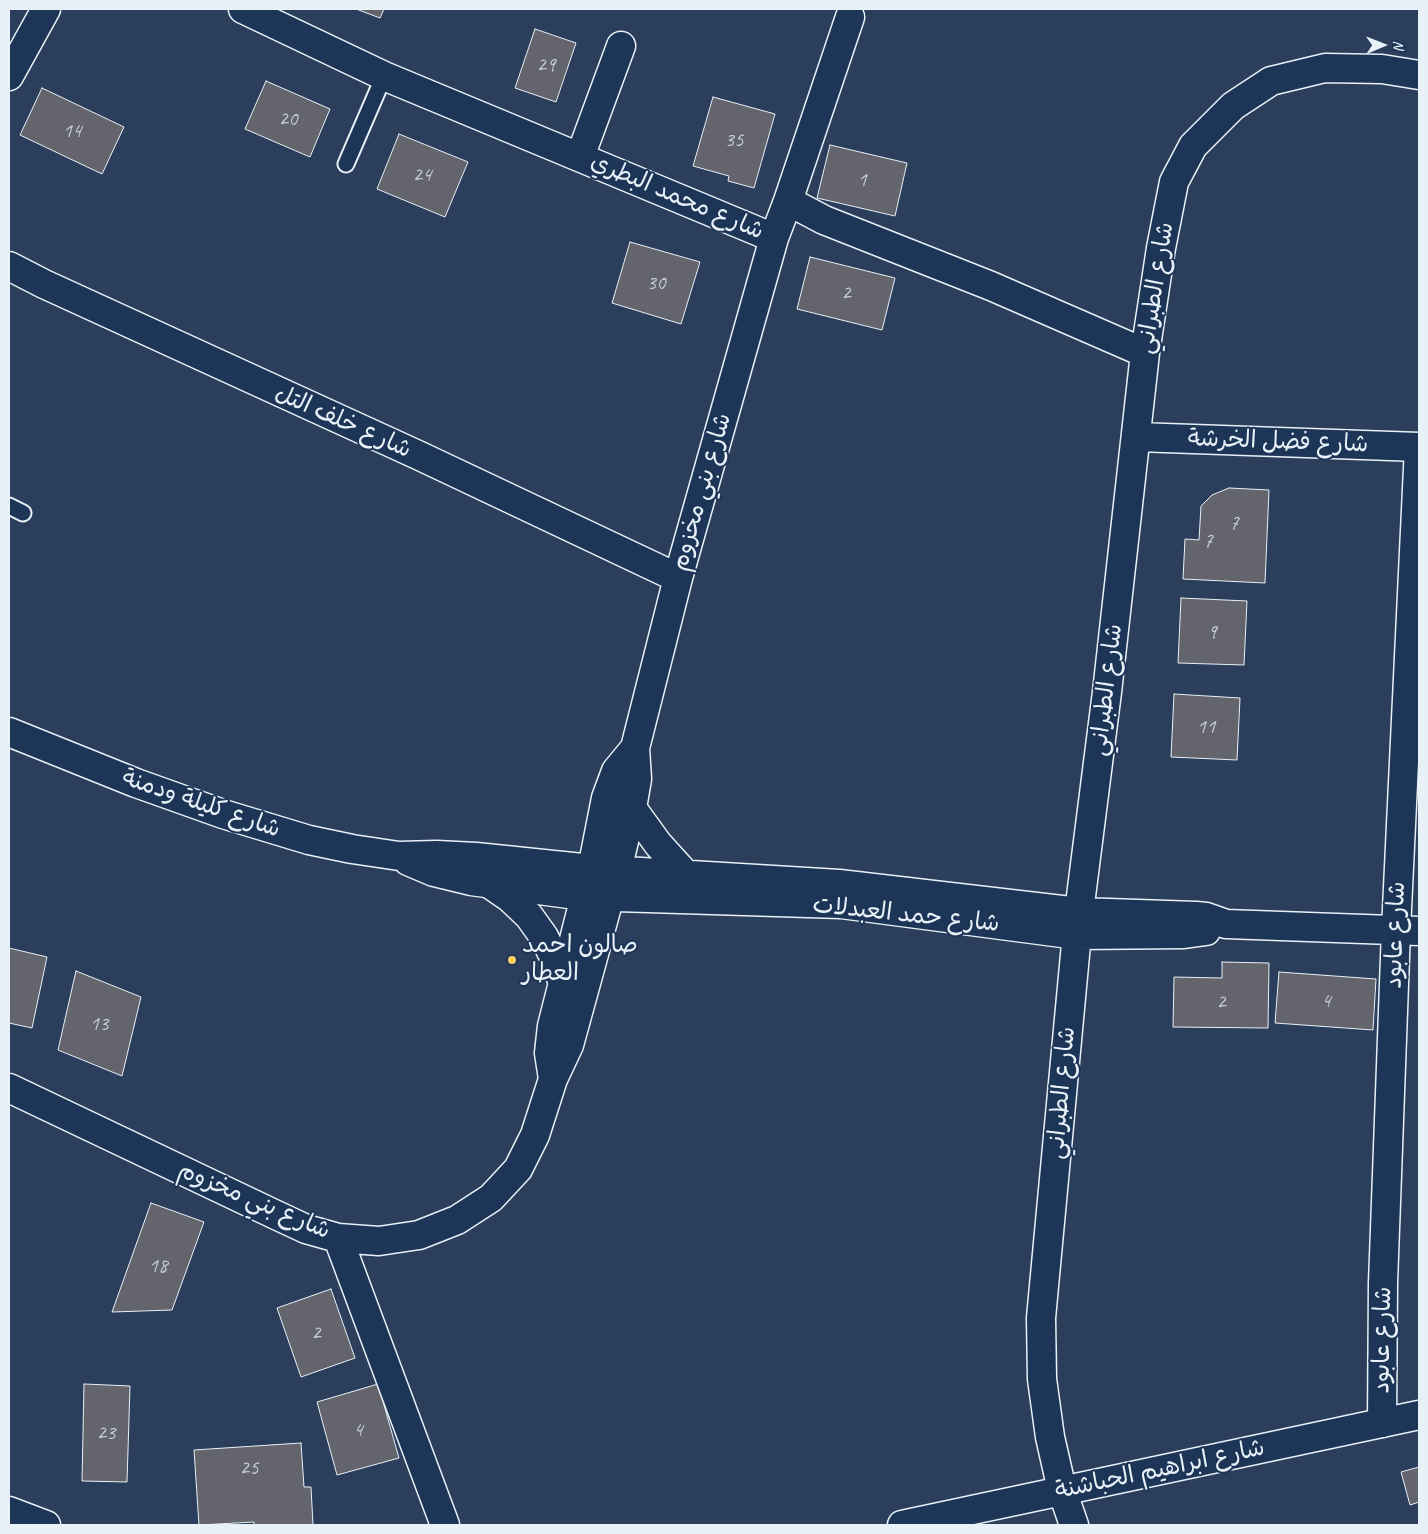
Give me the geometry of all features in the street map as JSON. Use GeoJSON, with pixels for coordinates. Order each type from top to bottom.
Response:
{"type":"FeatureCollection","features":[{"type":"Feature","properties":{"kind":"street"},"geometry":{"type":"LineString","coordinates":[[9,76],[46,9]]}},
{"type":"Feature","properties":{"kind":"street","name":"شارع محمد البطري"},"geometry":{"type":"LineString","coordinates":[[243,9],[270,14],[384,76],[774,238],[788,201],[824,220],[991,286],[1145,353]]}},
{"type":"Feature","properties":{"kind":"street"},"geometry":{"type":"LineString","coordinates":[[788,201],[850,17]]}},
{"type":"Feature","properties":{"kind":"street"},"geometry":{"type":"LineString","coordinates":[[580,157],[620,46]]}},
{"type":"Feature","properties":{"kind":"street","name":"شارع الطبراني"},"geometry":{"type":"LineString","coordinates":[[1074,1525],[1062,1490],[1050,1437],[1042,1380],[1041,1318],[1078,924],[1107,692],[1145,353],[1161,248],[1174,182],[1194,146],[1213,126],[1233,106],[1271,81],[1325,68],[1382,69],[1419,75]]}},
{"type":"Feature","properties":{"kind":"street","name":"شارع بني مخزوم"},"geometry":{"type":"LineString","coordinates":[[553,1079],[549,1053],[550,1040],[563,984],[604,870],[632,808],[637,778],[635,748],[678,578],[774,238]]}},
{"type":"Feature","properties":{"kind":"street","name":"شارع خلف التل"},"geometry":{"type":"LineString","coordinates":[[9,266],[44,284],[420,456],[678,578]]}},
{"type":"Feature","properties":{"kind":"street","name":"شارع فضل الخرشة"},"geometry":{"type":"LineString","coordinates":[[1136,437],[1419,448]]}},
{"type":"Feature","properties":{"kind":"street","name":"شارع عابود"},"geometry":{"type":"LineString","coordinates":[[1382,1423],[1383,1283],[1407,930],[1419,448]]}},
{"type":"Feature","properties":{"kind":"street","name":"شارع كليلة ودمنة"},"geometry":{"type":"LineString","coordinates":[[9,732],[136,783],[223,814],[309,840],[399,856],[476,857],[604,870]]}},
{"type":"Feature","properties":{"kind":"street","name":"شارع بني مخزوم"},"geometry":{"type":"LineString","coordinates":[[604,870],[610,784],[616,771],[635,748]]}},
{"type":"Feature","properties":{"kind":"street"},"geometry":{"type":"LineString","coordinates":[[632,808],[658,844],[686,874]]}},
{"type":"Feature","properties":{"kind":"street","name":"شارع كليلة ودمنة"},"geometry":{"type":"LineString","coordinates":[[399,856],[443,875],[490,884],[596,896]]}},
{"type":"Feature","properties":{"kind":"street","name":"شارع حمد العبدلات"},"geometry":{"type":"LineString","coordinates":[[604,870],[686,874],[1078,924],[1196,916],[1206,917],[1226,924],[1407,930]]}},
{"type":"Feature","properties":{"kind":"street"},"geometry":{"type":"LineString","coordinates":[[490,884],[510,898],[544,936],[555,959],[563,984]]}},
{"type":"Feature","properties":{"kind":"street","name":"شارع حمد العبدلات"},"geometry":{"type":"LineString","coordinates":[[596,896],[840,894]]}},
{"type":"Feature","properties":{"kind":"street","name":"شارع بني مخزوم"},"geometry":{"type":"LineString","coordinates":[[9,1088],[306,1229],[338,1238],[379,1241],[419,1235],[456,1220],[491,1198],[518,1169],[535,1135],[553,1079],[569,1045],[596,896]]}},
{"type":"Feature","properties":{"kind":"street"},"geometry":{"type":"LineString","coordinates":[[338,1238],[446,1525]]}},
{"type":"Feature","properties":{"kind":"street","name":"شارع ابراهيم الحباشنة"},"geometry":{"type":"LineString","coordinates":[[902,1525],[1419,1415]]}},
{"type":"Feature","properties":{"kind":"street"},"geometry":{"type":"LineString","coordinates":[[9,1510],[46,1525]]}},
{"type":"Feature","properties":{"kind":"lane"},"geometry":{"type":"LineString","coordinates":[[346,164],[384,76]]}},
{"type":"Feature","properties":{"kind":"building"},"geometry":{"type":"Polygon","coordinates":[[[356,9],[384,9],[380,18],[356,9]]]}},
{"type":"Feature","properties":{"kind":"building"},"geometry":{"type":"Polygon","coordinates":[[[535,29],[576,43],[556,102],[515,88],[535,29]]]}},
{"type":"Feature","properties":{"kind":"building"},"geometry":{"type":"Polygon","coordinates":[[[266,81],[330,109],[310,157],[245,129],[266,81]]]}},
{"type":"Feature","properties":{"kind":"building"},"geometry":{"type":"Polygon","coordinates":[[[42,88],[124,127],[102,174],[20,135],[42,88]]]}},
{"type":"Feature","properties":{"kind":"building"},"geometry":{"type":"Polygon","coordinates":[[[713,97],[775,114],[754,188],[728,181],[729,176],[693,166],[713,97]]]}},
{"type":"Feature","properties":{"kind":"building"},"geometry":{"type":"Polygon","coordinates":[[[399,134],[468,162],[445,217],[377,189],[399,134]]]}},
{"type":"Feature","properties":{"kind":"building"},"geometry":{"type":"Polygon","coordinates":[[[830,145],[907,163],[895,216],[817,198],[830,145]]]}},
{"type":"Feature","properties":{"kind":"building"},"geometry":{"type":"Polygon","coordinates":[[[630,242],[700,262],[681,324],[612,303],[630,242]]]}},
{"type":"Feature","properties":{"kind":"building"},"geometry":{"type":"Polygon","coordinates":[[[810,257],[895,278],[882,330],[797,309],[810,257]]]}},
{"type":"Feature","properties":{"kind":"building"},"geometry":{"type":"Polygon","coordinates":[[[1229,488],[1269,490],[1265,583],[1183,579],[1185,539],[1199,540],[1201,506],[1212,495],[1229,488]]]}},
{"type":"Feature","properties":{"kind":"building"},"geometry":{"type":"Polygon","coordinates":[[[1181,598],[1247,601],[1244,665],[1178,663],[1181,598]]]}},
{"type":"Feature","properties":{"kind":"building"},"geometry":{"type":"Polygon","coordinates":[[[1174,694],[1240,698],[1237,760],[1171,757],[1174,694]]]}},
{"type":"Feature","properties":{"kind":"building"},"geometry":{"type":"Polygon","coordinates":[[[9,948],[47,957],[32,1028],[9,1023],[9,948]]]}},
{"type":"Feature","properties":{"kind":"building"},"geometry":{"type":"Polygon","coordinates":[[[1222,962],[1269,963],[1268,1028],[1173,1027],[1174,977],[1222,978],[1222,962]]]}},
{"type":"Feature","properties":{"kind":"building"},"geometry":{"type":"Polygon","coordinates":[[[76,971],[141,997],[122,1076],[58,1050],[76,971]]]}},
{"type":"Feature","properties":{"kind":"building"},"geometry":{"type":"Polygon","coordinates":[[[1279,972],[1376,979],[1373,1030],[1275,1023],[1279,972]]]}},
{"type":"Feature","properties":{"kind":"building"},"geometry":{"type":"Polygon","coordinates":[[[151,1203],[204,1222],[172,1310],[112,1312],[151,1203]]]}},
{"type":"Feature","properties":{"kind":"building"},"geometry":{"type":"Polygon","coordinates":[[[331,1289],[355,1358],[301,1377],[277,1308],[331,1289]]]}},
{"type":"Feature","properties":{"kind":"building"},"geometry":{"type":"Polygon","coordinates":[[[84,1384],[130,1386],[127,1482],[82,1481],[84,1384]]]}},
{"type":"Feature","properties":{"kind":"building"},"geometry":{"type":"Polygon","coordinates":[[[378,1384],[399,1458],[337,1475],[317,1402],[378,1384]]]}},
{"type":"Feature","properties":{"kind":"building"},"geometry":{"type":"Polygon","coordinates":[[[301,1443],[304,1487],[311,1487],[313,1525],[254,1525],[254,1522],[199,1525],[194,1450],[301,1443]]]}},
{"type":"Feature","properties":{"kind":"building"},"geometry":{"type":"Polygon","coordinates":[[[1419,1467],[1419,1502],[1410,1505],[1401,1472],[1419,1467]]]}},
{"type":"Feature","properties":{"kind":"place","name":"صالون احمد العطار"},"geometry":{"type":"Point","coordinates":[512,960]}}]}
